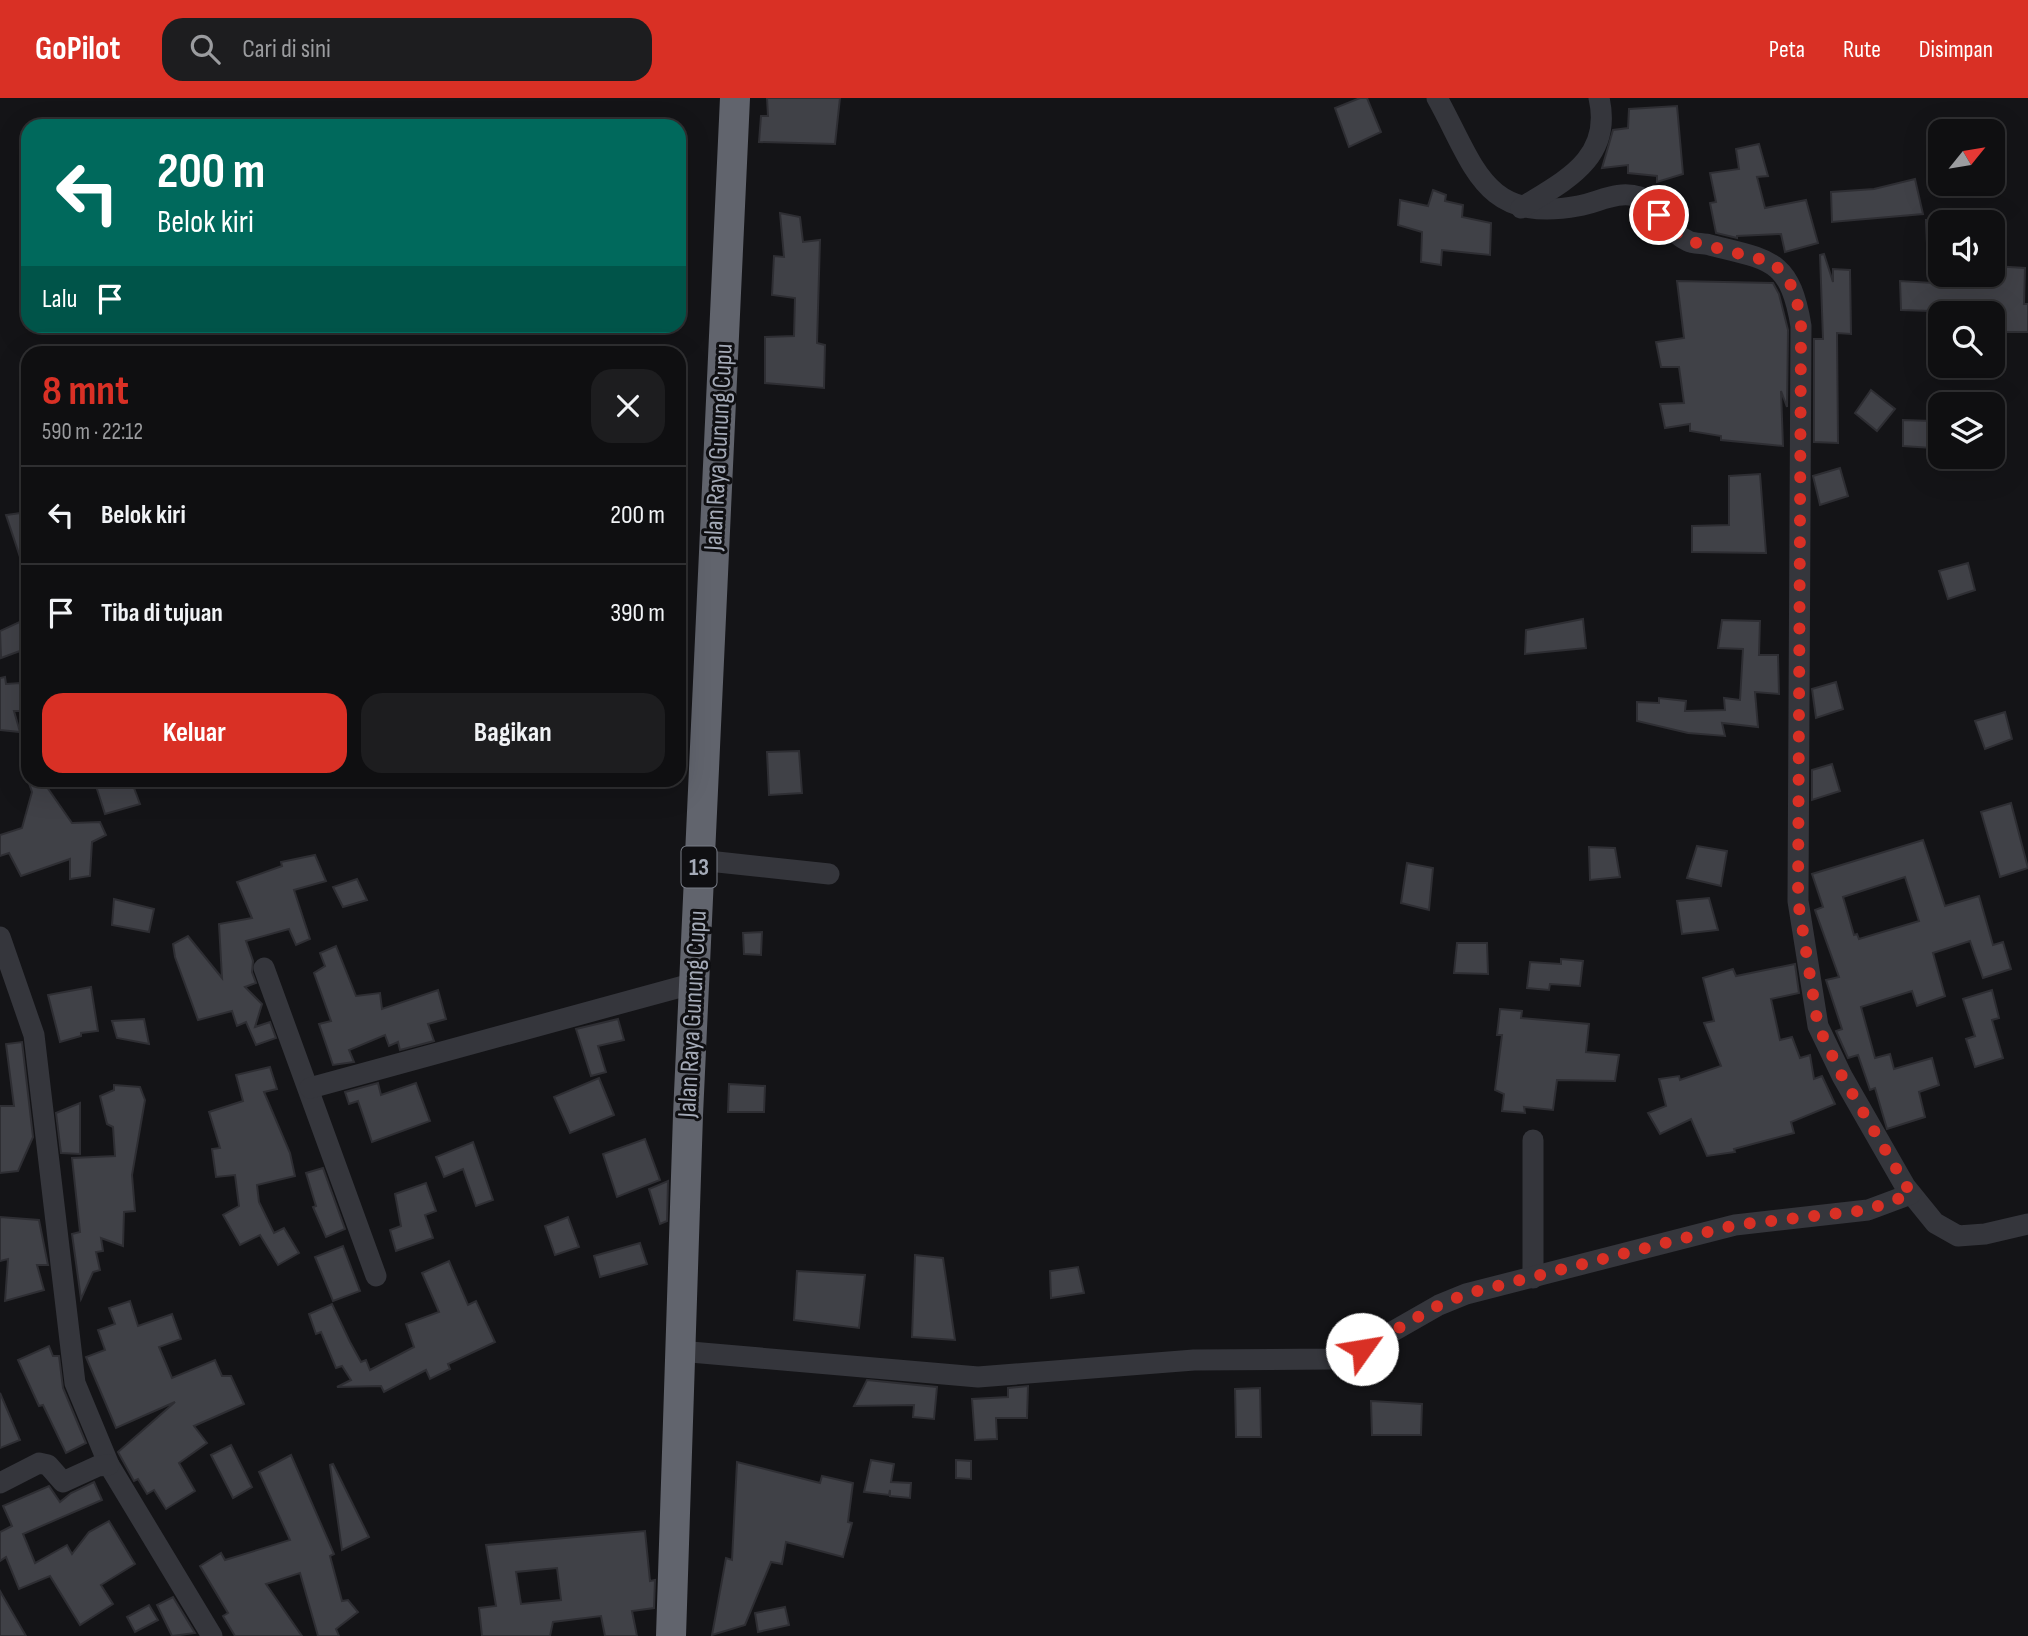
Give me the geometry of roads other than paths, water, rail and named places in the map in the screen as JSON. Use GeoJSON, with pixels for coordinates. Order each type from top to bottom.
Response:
{"type":"FeatureCollection","features":[{"type":"Feature","properties":{"kind":"highway","name":"Jalan Raya Gunung Cupu"},"geometry":{"type":"LineString","coordinates":[[671,1636],[679,1351],[699,860],[735,98]]}},
{"type":"Feature","properties":{"kind":"street"},"geometry":{"type":"LineString","coordinates":[[1437,98],[1477,174],[1497,194],[1521,208],[1544,210],[1580,205],[1612,195],[1640,197],[1672,230],[1689,241],[1772,262],[1786,276],[1796,295],[1801,326],[1798,901],[1818,1026],[1842,1076],[1911,1194],[1935,1223],[1958,1236],[1985,1234],[2028,1224]]}},
{"type":"Feature","properties":{"kind":"street"},"geometry":{"type":"LineString","coordinates":[[1521,208],[1588,162],[1599,141],[1599,98]]}},
{"type":"Feature","properties":{"kind":"street"},"geometry":{"type":"LineString","coordinates":[[699,860],[829,874]]}},
{"type":"Feature","properties":{"kind":"street"},"geometry":{"type":"LineString","coordinates":[[0,937],[34,1035],[75,1383],[109,1465],[212,1636]]}},
{"type":"Feature","properties":{"kind":"street"},"geometry":{"type":"LineString","coordinates":[[264,968],[310,1088],[376,1276]]}},
{"type":"Feature","properties":{"kind":"street"},"geometry":{"type":"LineString","coordinates":[[310,1088],[695,983]]}},
{"type":"Feature","properties":{"kind":"street"},"geometry":{"type":"LineString","coordinates":[[1533,1140],[1533,1278]]}},
{"type":"Feature","properties":{"kind":"street"},"geometry":{"type":"LineString","coordinates":[[679,1351],[978,1377],[1194,1360],[1332,1359],[1362,1349],[1439,1305],[1466,1294],[1735,1225],[1867,1210],[1911,1194]]}},
{"type":"Feature","properties":{"kind":"street"},"geometry":{"type":"LineString","coordinates":[[0,1483],[39,1463],[48,1465],[63,1482],[98,1466],[109,1465]]}}]}
